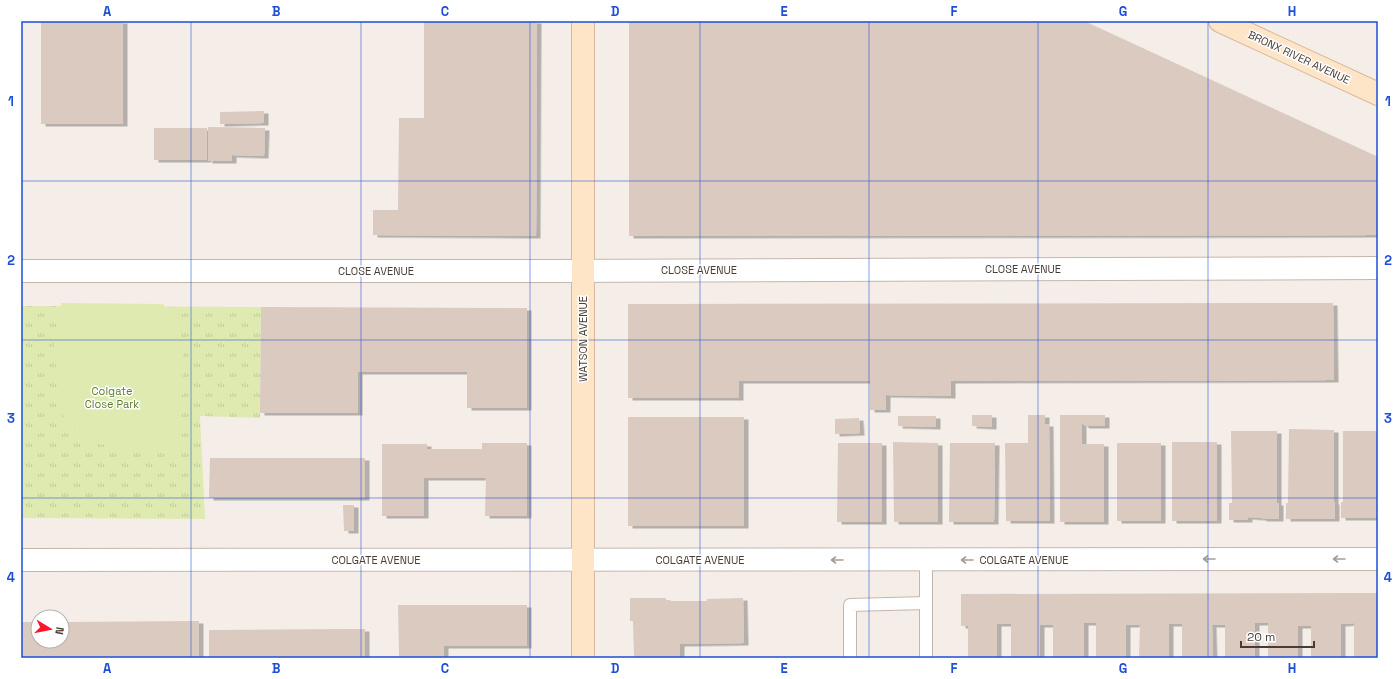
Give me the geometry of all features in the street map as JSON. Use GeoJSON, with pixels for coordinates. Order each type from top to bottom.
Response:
{"type":"FeatureCollection","features":[{"type":"Feature","properties":{"kind":"street","name":"WATSON AVENUE"},"geometry":{"type":"LineString","coordinates":[[583,21],[583,658]]}},
{"type":"Feature","properties":{"kind":"street","name":"BRONX RIVER AVENUE"},"geometry":{"type":"LineString","coordinates":[[1220,21],[1378,94]]}},
{"type":"Feature","properties":{"kind":"street","name":"CLOSE AVENUE"},"geometry":{"type":"LineString","coordinates":[[21,271],[583,271],[1378,268]]}},
{"type":"Feature","properties":{"kind":"street","name":"COLGATE AVENUE"},"geometry":{"type":"LineString","coordinates":[[22,560],[1378,559]]}},
{"type":"Feature","properties":{"kind":"lane"},"geometry":{"type":"LineString","coordinates":[[926,560],[926,658]]}},
{"type":"Feature","properties":{"kind":"lane"},"geometry":{"type":"LineString","coordinates":[[850,658],[850,605],[926,603]]}},
{"type":"Feature","properties":{"kind":"green space"},"geometry":{"type":"Polygon","coordinates":[[[61,303],[163,304],[176,322],[183,348],[181,447],[137,450],[93,443],[61,414],[54,349],[61,303]]]}},
{"type":"Feature","properties":{"kind":"green space","name":"Colgate Close Park"},"geometry":{"type":"Polygon","coordinates":[[[21,306],[261,307],[260,418],[200,416],[205,519],[21,518],[21,306]]]}},
{"type":"Feature","properties":{"kind":"building"},"geometry":{"type":"Polygon","coordinates":[[[41,21],[123,21],[123,124],[41,124],[41,21]]]}},
{"type":"Feature","properties":{"kind":"building"},"geometry":{"type":"Polygon","coordinates":[[[424,21],[537,21],[536,236],[373,235],[373,210],[398,210],[399,118],[424,118],[424,21]]]}},
{"type":"Feature","properties":{"kind":"building"},"geometry":{"type":"Polygon","coordinates":[[[629,21],[1084,21],[1378,157],[1378,235],[629,236],[629,21]]]}},
{"type":"Feature","properties":{"kind":"building"},"geometry":{"type":"Polygon","coordinates":[[[264,111],[264,123],[220,124],[220,112],[264,111]]]}},
{"type":"Feature","properties":{"kind":"building"},"geometry":{"type":"Polygon","coordinates":[[[208,127],[265,128],[264,156],[232,155],[232,161],[208,161],[208,127]]]}},
{"type":"Feature","properties":{"kind":"building"},"geometry":{"type":"Polygon","coordinates":[[[154,128],[207,128],[207,160],[154,160],[154,128]]]}},
{"type":"Feature","properties":{"kind":"building"},"geometry":{"type":"Polygon","coordinates":[[[1333,303],[1334,380],[951,381],[951,396],[886,395],[886,410],[870,410],[870,381],[739,381],[739,398],[628,398],[628,304],[1333,303]]]}},
{"type":"Feature","properties":{"kind":"building"},"geometry":{"type":"Polygon","coordinates":[[[261,307],[527,308],[527,408],[467,408],[467,372],[358,372],[358,413],[260,413],[261,307]]]}},
{"type":"Feature","properties":{"kind":"building"},"geometry":{"type":"Polygon","coordinates":[[[972,415],[992,415],[992,427],[972,426],[972,415]]]}},
{"type":"Feature","properties":{"kind":"building"},"geometry":{"type":"Polygon","coordinates":[[[1028,415],[1045,415],[1045,424],[1049,424],[1050,521],[1006,521],[1005,443],[1028,443],[1028,415]]]}},
{"type":"Feature","properties":{"kind":"building"},"geometry":{"type":"Polygon","coordinates":[[[1060,415],[1105,415],[1105,426],[1085,426],[1082,423],[1082,444],[1104,444],[1104,522],[1060,522],[1060,415]]]}},
{"type":"Feature","properties":{"kind":"building"},"geometry":{"type":"Polygon","coordinates":[[[898,416],[936,416],[936,427],[898,426],[898,416]]]}},
{"type":"Feature","properties":{"kind":"building"},"geometry":{"type":"Polygon","coordinates":[[[628,417],[744,417],[744,526],[628,526],[628,417]]]}},
{"type":"Feature","properties":{"kind":"building"},"geometry":{"type":"Polygon","coordinates":[[[859,418],[860,433],[835,434],[835,419],[859,418]]]}},
{"type":"Feature","properties":{"kind":"building"},"geometry":{"type":"Polygon","coordinates":[[[1289,429],[1334,430],[1335,519],[1286,519],[1286,503],[1288,503],[1289,429]]]}},
{"type":"Feature","properties":{"kind":"building"},"geometry":{"type":"Polygon","coordinates":[[[1231,431],[1277,431],[1277,503],[1279,503],[1279,519],[1248,517],[1248,520],[1229,520],[1229,503],[1232,503],[1231,431]]]}},
{"type":"Feature","properties":{"kind":"building"},"geometry":{"type":"Polygon","coordinates":[[[1343,431],[1378,431],[1378,518],[1341,518],[1341,502],[1343,502],[1343,431]]]}},
{"type":"Feature","properties":{"kind":"building"},"geometry":{"type":"Polygon","coordinates":[[[893,442],[938,443],[938,522],[894,522],[893,442]]]}},
{"type":"Feature","properties":{"kind":"building"},"geometry":{"type":"Polygon","coordinates":[[[1172,442],[1217,442],[1217,521],[1172,521],[1172,442]]]}},
{"type":"Feature","properties":{"kind":"building"},"geometry":{"type":"Polygon","coordinates":[[[482,443],[527,443],[527,516],[485,516],[486,478],[424,478],[424,516],[382,516],[382,444],[427,444],[427,449],[482,449],[482,443]]]}},
{"type":"Feature","properties":{"kind":"building"},"geometry":{"type":"Polygon","coordinates":[[[838,443],[882,443],[882,522],[837,522],[838,443]]]}},
{"type":"Feature","properties":{"kind":"building"},"geometry":{"type":"Polygon","coordinates":[[[950,443],[995,443],[994,522],[949,522],[950,443]]]}},
{"type":"Feature","properties":{"kind":"building"},"geometry":{"type":"Polygon","coordinates":[[[1117,443],[1161,443],[1161,521],[1117,521],[1117,443]]]}},
{"type":"Feature","properties":{"kind":"building"},"geometry":{"type":"Polygon","coordinates":[[[210,458],[365,458],[365,498],[209,498],[210,458]]]}},
{"type":"Feature","properties":{"kind":"building"},"geometry":{"type":"Polygon","coordinates":[[[343,505],[354,505],[354,531],[344,531],[343,505]]]}},
{"type":"Feature","properties":{"kind":"building"},"geometry":{"type":"Polygon","coordinates":[[[1378,593],[1378,658],[1354,658],[1354,623],[1341,624],[1341,658],[1311,658],[1311,626],[1298,626],[1298,658],[1268,658],[1268,623],[1255,623],[1255,658],[1225,658],[1225,625],[1212,625],[1213,658],[1182,658],[1182,624],[1169,624],[1169,658],[1139,658],[1140,625],[1126,625],[1126,658],[1096,658],[1096,623],[1084,623],[1084,658],[1053,658],[1053,625],[1040,625],[1040,658],[1011,658],[1011,624],[997,624],[997,658],[968,658],[968,626],[961,626],[961,594],[1378,593]]]}},
{"type":"Feature","properties":{"kind":"building"},"geometry":{"type":"Polygon","coordinates":[[[630,598],[666,598],[666,601],[707,601],[707,599],[743,598],[744,643],[680,644],[680,658],[634,658],[633,621],[630,621],[630,598]]]}},
{"type":"Feature","properties":{"kind":"building"},"geometry":{"type":"Polygon","coordinates":[[[398,605],[527,605],[527,646],[444,646],[444,658],[399,658],[398,605]]]}},
{"type":"Feature","properties":{"kind":"building"},"geometry":{"type":"Polygon","coordinates":[[[199,621],[199,658],[21,658],[21,622],[30,622],[30,649],[70,649],[70,622],[199,621]]]}},
{"type":"Feature","properties":{"kind":"building"},"geometry":{"type":"Polygon","coordinates":[[[365,629],[365,658],[209,658],[209,630],[365,629]]]}}]}
